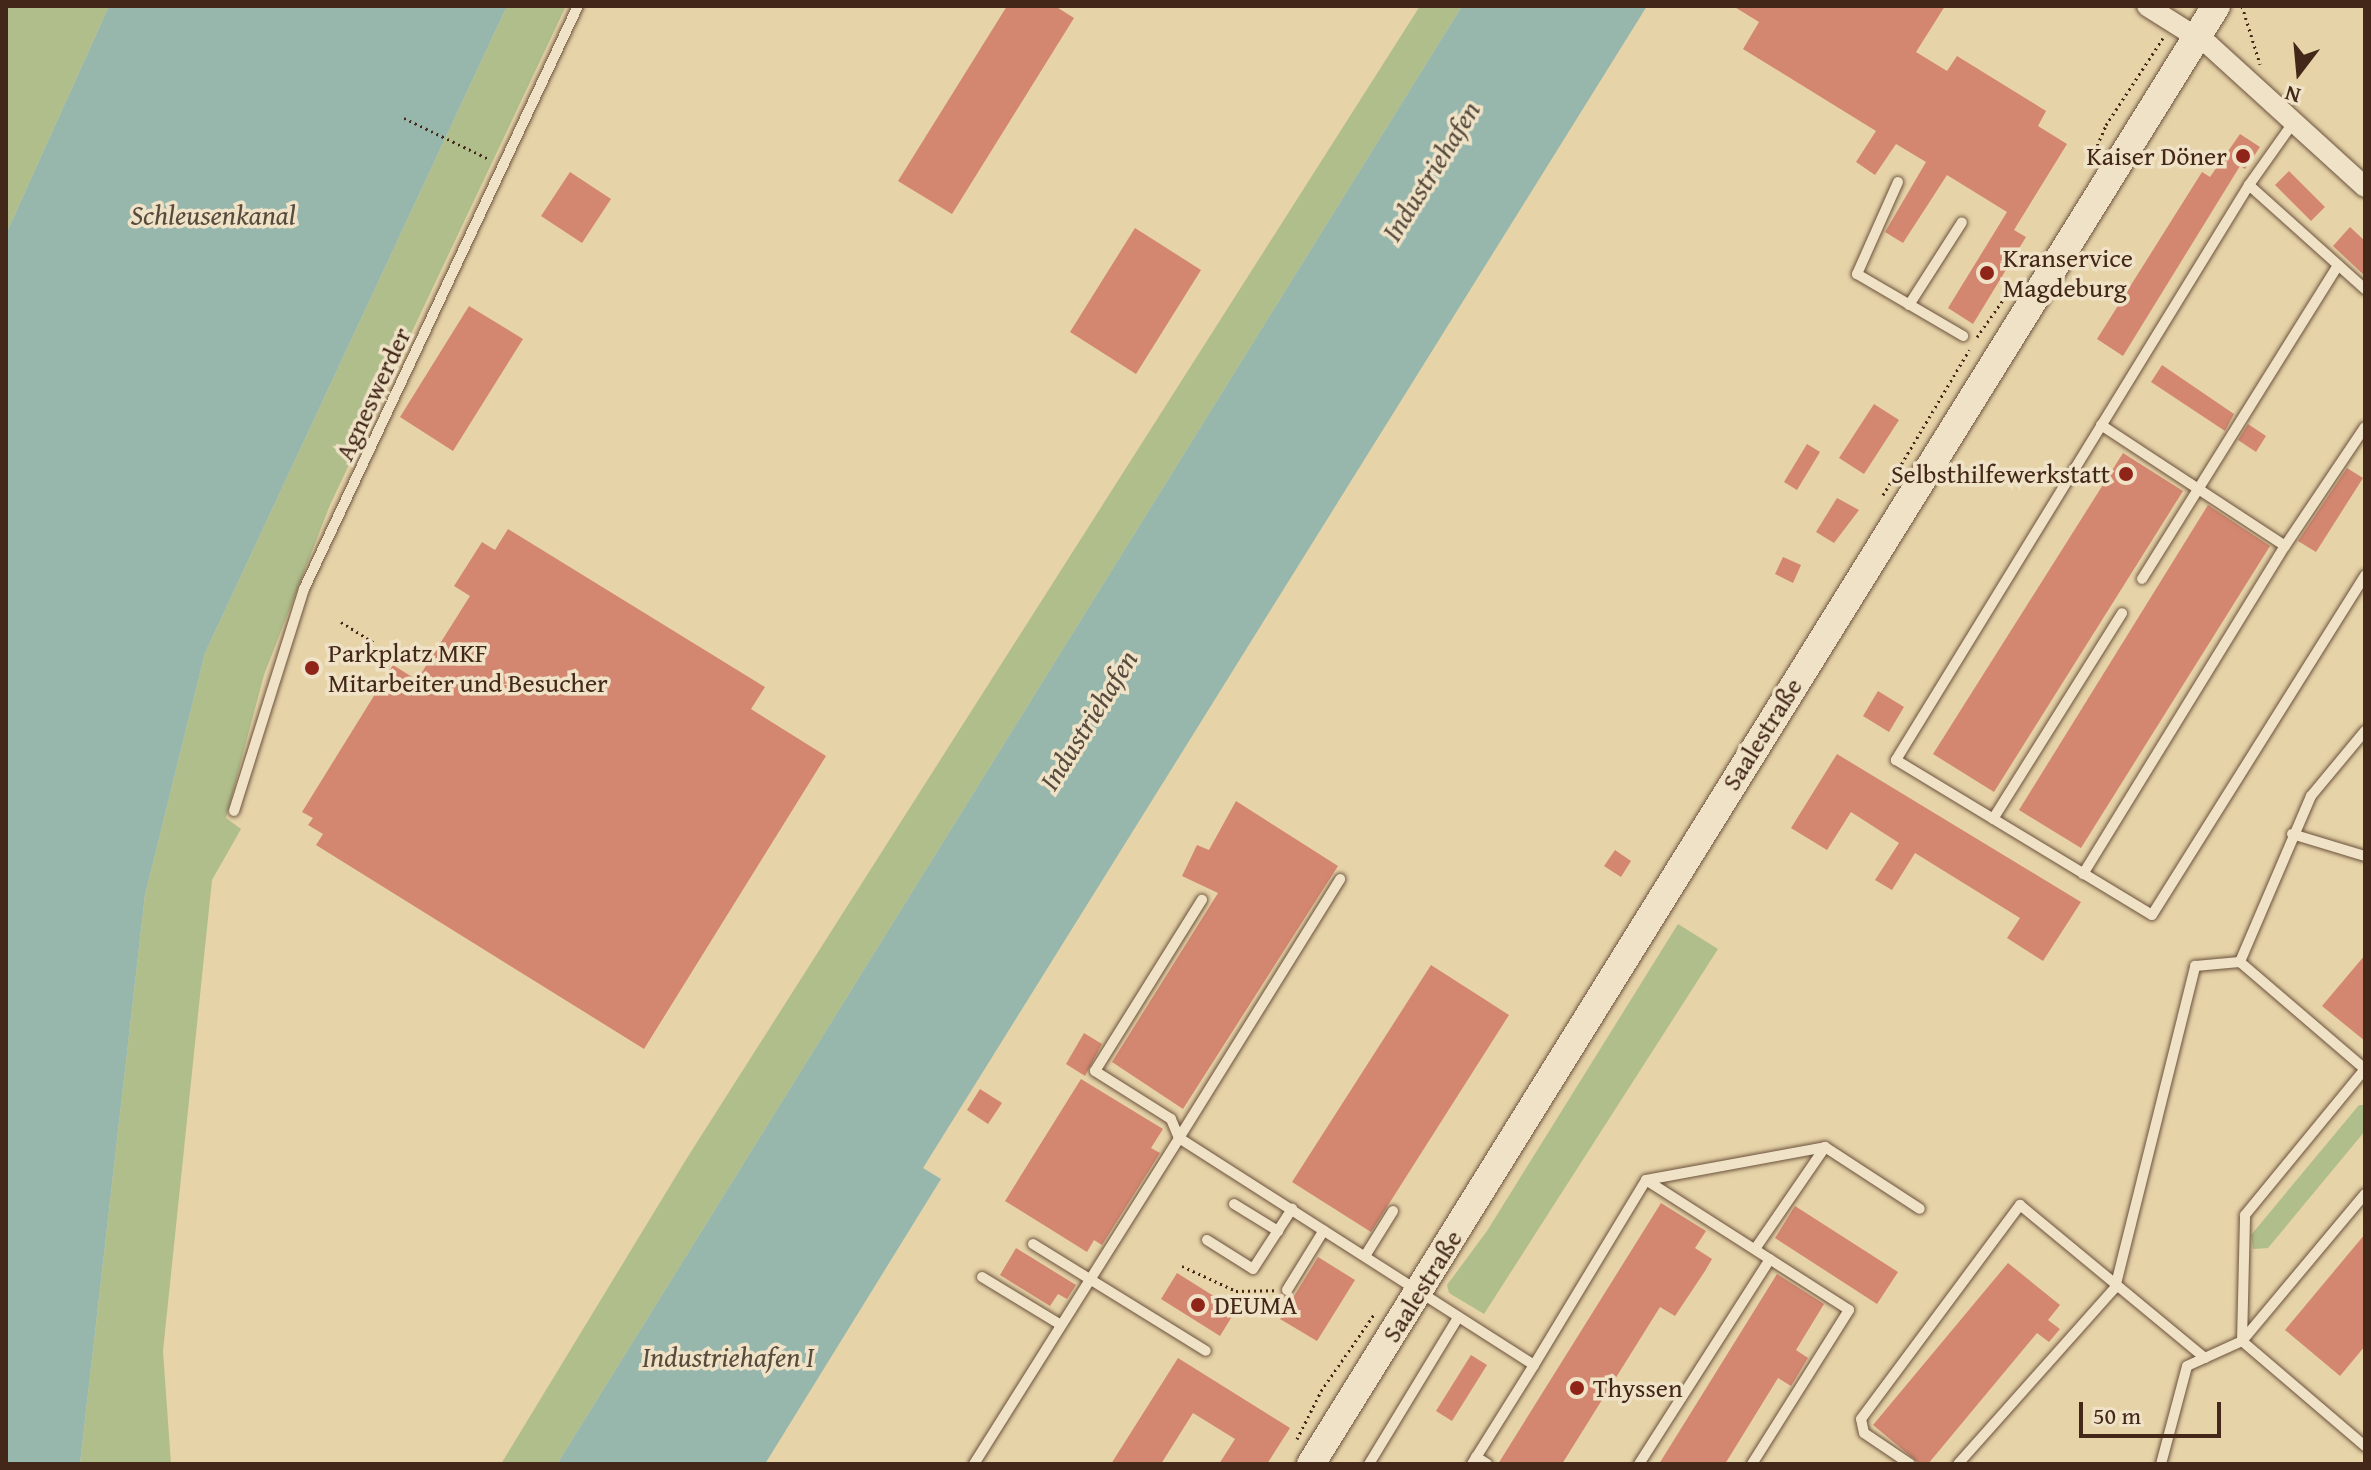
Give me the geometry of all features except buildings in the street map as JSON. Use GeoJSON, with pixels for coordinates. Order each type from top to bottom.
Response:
{"type":"FeatureCollection","features":[{"type":"Feature","properties":{"kind":"main road","name":"Saalestraße"},"geometry":{"type":"LineString","coordinates":[[1311,1464],[2216,6]]}},
{"type":"Feature","properties":{"kind":"street"},"geometry":{"type":"LineString","coordinates":[[2147,6],[2197,36],[2365,187]]}},
{"type":"Feature","properties":{"kind":"lane","name":"Agneswerder"},"geometry":{"type":"LineString","coordinates":[[234,811],[304,589],[578,6]]}},
{"type":"Feature","properties":{"kind":"lane"},"geometry":{"type":"LineString","coordinates":[[2293,123],[2249,185],[1896,760],[2152,915],[2365,575]]}},
{"type":"Feature","properties":{"kind":"lane"},"geometry":{"type":"LineString","coordinates":[[1898,182],[1857,274],[1963,336]]}},
{"type":"Feature","properties":{"kind":"lane"},"geometry":{"type":"LineString","coordinates":[[2249,185],[2365,289]]}},
{"type":"Feature","properties":{"kind":"lane"},"geometry":{"type":"LineString","coordinates":[[1909,305],[1962,222]]}},
{"type":"Feature","properties":{"kind":"lane"},"geometry":{"type":"LineString","coordinates":[[2142,579],[2338,265]]}},
{"type":"Feature","properties":{"kind":"lane"},"geometry":{"type":"LineString","coordinates":[[2101,425],[2285,546]]}},
{"type":"Feature","properties":{"kind":"lane"},"geometry":{"type":"LineString","coordinates":[[2083,874],[2285,546],[2365,427]]}},
{"type":"Feature","properties":{"kind":"lane"},"geometry":{"type":"LineString","coordinates":[[1993,819],[2122,613]]}},
{"type":"Feature","properties":{"kind":"lane"},"geometry":{"type":"LineString","coordinates":[[2240,962],[2292,834],[2311,796],[2365,731]]}},
{"type":"Feature","properties":{"kind":"lane"},"geometry":{"type":"LineString","coordinates":[[2292,834],[2365,856]]}},
{"type":"Feature","properties":{"kind":"lane"},"geometry":{"type":"LineString","coordinates":[[974,1464],[1340,879]]}},
{"type":"Feature","properties":{"kind":"lane"},"geometry":{"type":"LineString","coordinates":[[1202,900],[1095,1071],[1171,1119],[1179,1138],[1365,1256],[1417,1294],[1534,1365]]}},
{"type":"Feature","properties":{"kind":"lane"},"geometry":{"type":"LineString","coordinates":[[1958,1464],[2115,1288],[2195,966],[2240,962],[2365,1069],[2245,1215],[2242,1341]]}},
{"type":"Feature","properties":{"kind":"lane"},"geometry":{"type":"LineString","coordinates":[[1755,1249],[1825,1147]]}},
{"type":"Feature","properties":{"kind":"lane"},"geometry":{"type":"LineString","coordinates":[[1487,1464],[1474,1461],[1646,1180],[1825,1147],[1920,1209]]}},
{"type":"Feature","properties":{"kind":"lane"},"geometry":{"type":"LineString","coordinates":[[1646,1180],[1849,1310],[1752,1464]]}},
{"type":"Feature","properties":{"kind":"lane"},"geometry":{"type":"LineString","coordinates":[[2161,1464],[2187,1366],[2242,1341],[2365,1194]]}},
{"type":"Feature","properties":{"kind":"lane"},"geometry":{"type":"LineString","coordinates":[[1234,1204],[1278,1231]]}},
{"type":"Feature","properties":{"kind":"lane"},"geometry":{"type":"LineString","coordinates":[[1910,1464],[1864,1433],[1861,1419],[2020,1205],[2115,1288],[2205,1358]]}},
{"type":"Feature","properties":{"kind":"lane"},"geometry":{"type":"LineString","coordinates":[[1207,1240],[1253,1269],[1292,1209]]}},
{"type":"Feature","properties":{"kind":"lane"},"geometry":{"type":"LineString","coordinates":[[1365,1256],[1393,1211]]}},
{"type":"Feature","properties":{"kind":"lane"},"geometry":{"type":"LineString","coordinates":[[1287,1290],[1324,1230]]}},
{"type":"Feature","properties":{"kind":"lane"},"geometry":{"type":"LineString","coordinates":[[1033,1244],[1206,1351]]}},
{"type":"Feature","properties":{"kind":"lane"},"geometry":{"type":"LineString","coordinates":[[1639,1464],[1770,1259]]}},
{"type":"Feature","properties":{"kind":"lane"},"geometry":{"type":"LineString","coordinates":[[982,1277],[1061,1325]]}},
{"type":"Feature","properties":{"kind":"lane"},"geometry":{"type":"LineString","coordinates":[[1369,1464],[1457,1319]]}},
{"type":"Feature","properties":{"kind":"lane"},"geometry":{"type":"LineString","coordinates":[[2242,1341],[2365,1446]]}},
{"type":"Feature","properties":{"kind":"path"},"geometry":{"type":"LineString","coordinates":[[2242,6],[2260,65],[2248,81]]}},
{"type":"Feature","properties":{"kind":"path"},"geometry":{"type":"LineString","coordinates":[[404,118],[503,166]]}},
{"type":"Feature","properties":{"kind":"path"},"geometry":{"type":"LineString","coordinates":[[341,622],[374,643]]}},
{"type":"Feature","properties":{"kind":"path"},"geometry":{"type":"LineString","coordinates":[[1182,1266],[1236,1291],[1287,1290]]}},
{"type":"Feature","properties":{"kind":"green space"},"geometry":{"type":"Polygon","coordinates":[[[6,6],[109,6],[6,234],[6,6]]]}},
{"type":"Feature","properties":{"kind":"green space"},"geometry":{"type":"Polygon","coordinates":[[[507,6],[566,6],[330,505],[264,675],[226,818],[241,829],[212,880],[163,1351],[171,1464],[80,1464],[145,895],[205,653],[507,6]]]}},
{"type":"Feature","properties":{"kind":"green space"},"geometry":{"type":"Polygon","coordinates":[[[1420,6],[1462,6],[557,1464],[501,1464],[687,1158],[1420,6]]]}},
{"type":"Feature","properties":{"kind":"green space"},"geometry":{"type":"Polygon","coordinates":[[[1678,924],[1718,949],[1484,1314],[1449,1293],[1447,1285],[1487,1231],[1678,924]]]}},
{"type":"Feature","properties":{"kind":"green space"},"geometry":{"type":"Polygon","coordinates":[[[2359,1105],[2365,1105],[2365,1131],[2268,1248],[2253,1249],[2251,1235],[2359,1105]]]}},
{"type":"Feature","properties":{"kind":"water","name":"Schleusenkanal"},"geometry":{"type":"Polygon","coordinates":[[[109,6],[507,6],[205,653],[145,895],[80,1464],[6,1464],[6,234],[109,6]]]}},
{"type":"Feature","properties":{"kind":"water","name":"Industriehafen I"},"geometry":{"type":"Polygon","coordinates":[[[1462,6],[1647,6],[923,1168],[941,1179],[765,1464],[557,1464],[1462,6]]]}},
{"type":"Feature","properties":{"kind":"place","name":"Kaiser Döner"},"geometry":{"type":"Point","coordinates":[2243,156]}},
{"type":"Feature","properties":{"kind":"place","name":"Kranservice Magdeburg"},"geometry":{"type":"Point","coordinates":[1987,273]}},
{"type":"Feature","properties":{"kind":"place","name":"Selbsthilfewerkstatt"},"geometry":{"type":"Point","coordinates":[2126,474]}},
{"type":"Feature","properties":{"kind":"place","name":"Parkplatz MKF Mitarbeiter und Besucher"},"geometry":{"type":"Point","coordinates":[312,668]}},
{"type":"Feature","properties":{"kind":"place","name":"DEUMA"},"geometry":{"type":"Point","coordinates":[1198,1305]}},
{"type":"Feature","properties":{"kind":"place","name":"Thyssen"},"geometry":{"type":"Point","coordinates":[1577,1388]}},
{"type":"Feature","properties":{"kind":"water label","name":"Industriehafen"},"geometry":{"type":"Point","coordinates":[1431,171]}},
{"type":"Feature","properties":{"kind":"water label","name":"Industriehafen"},"geometry":{"type":"Point","coordinates":[1088,720]}}]}
